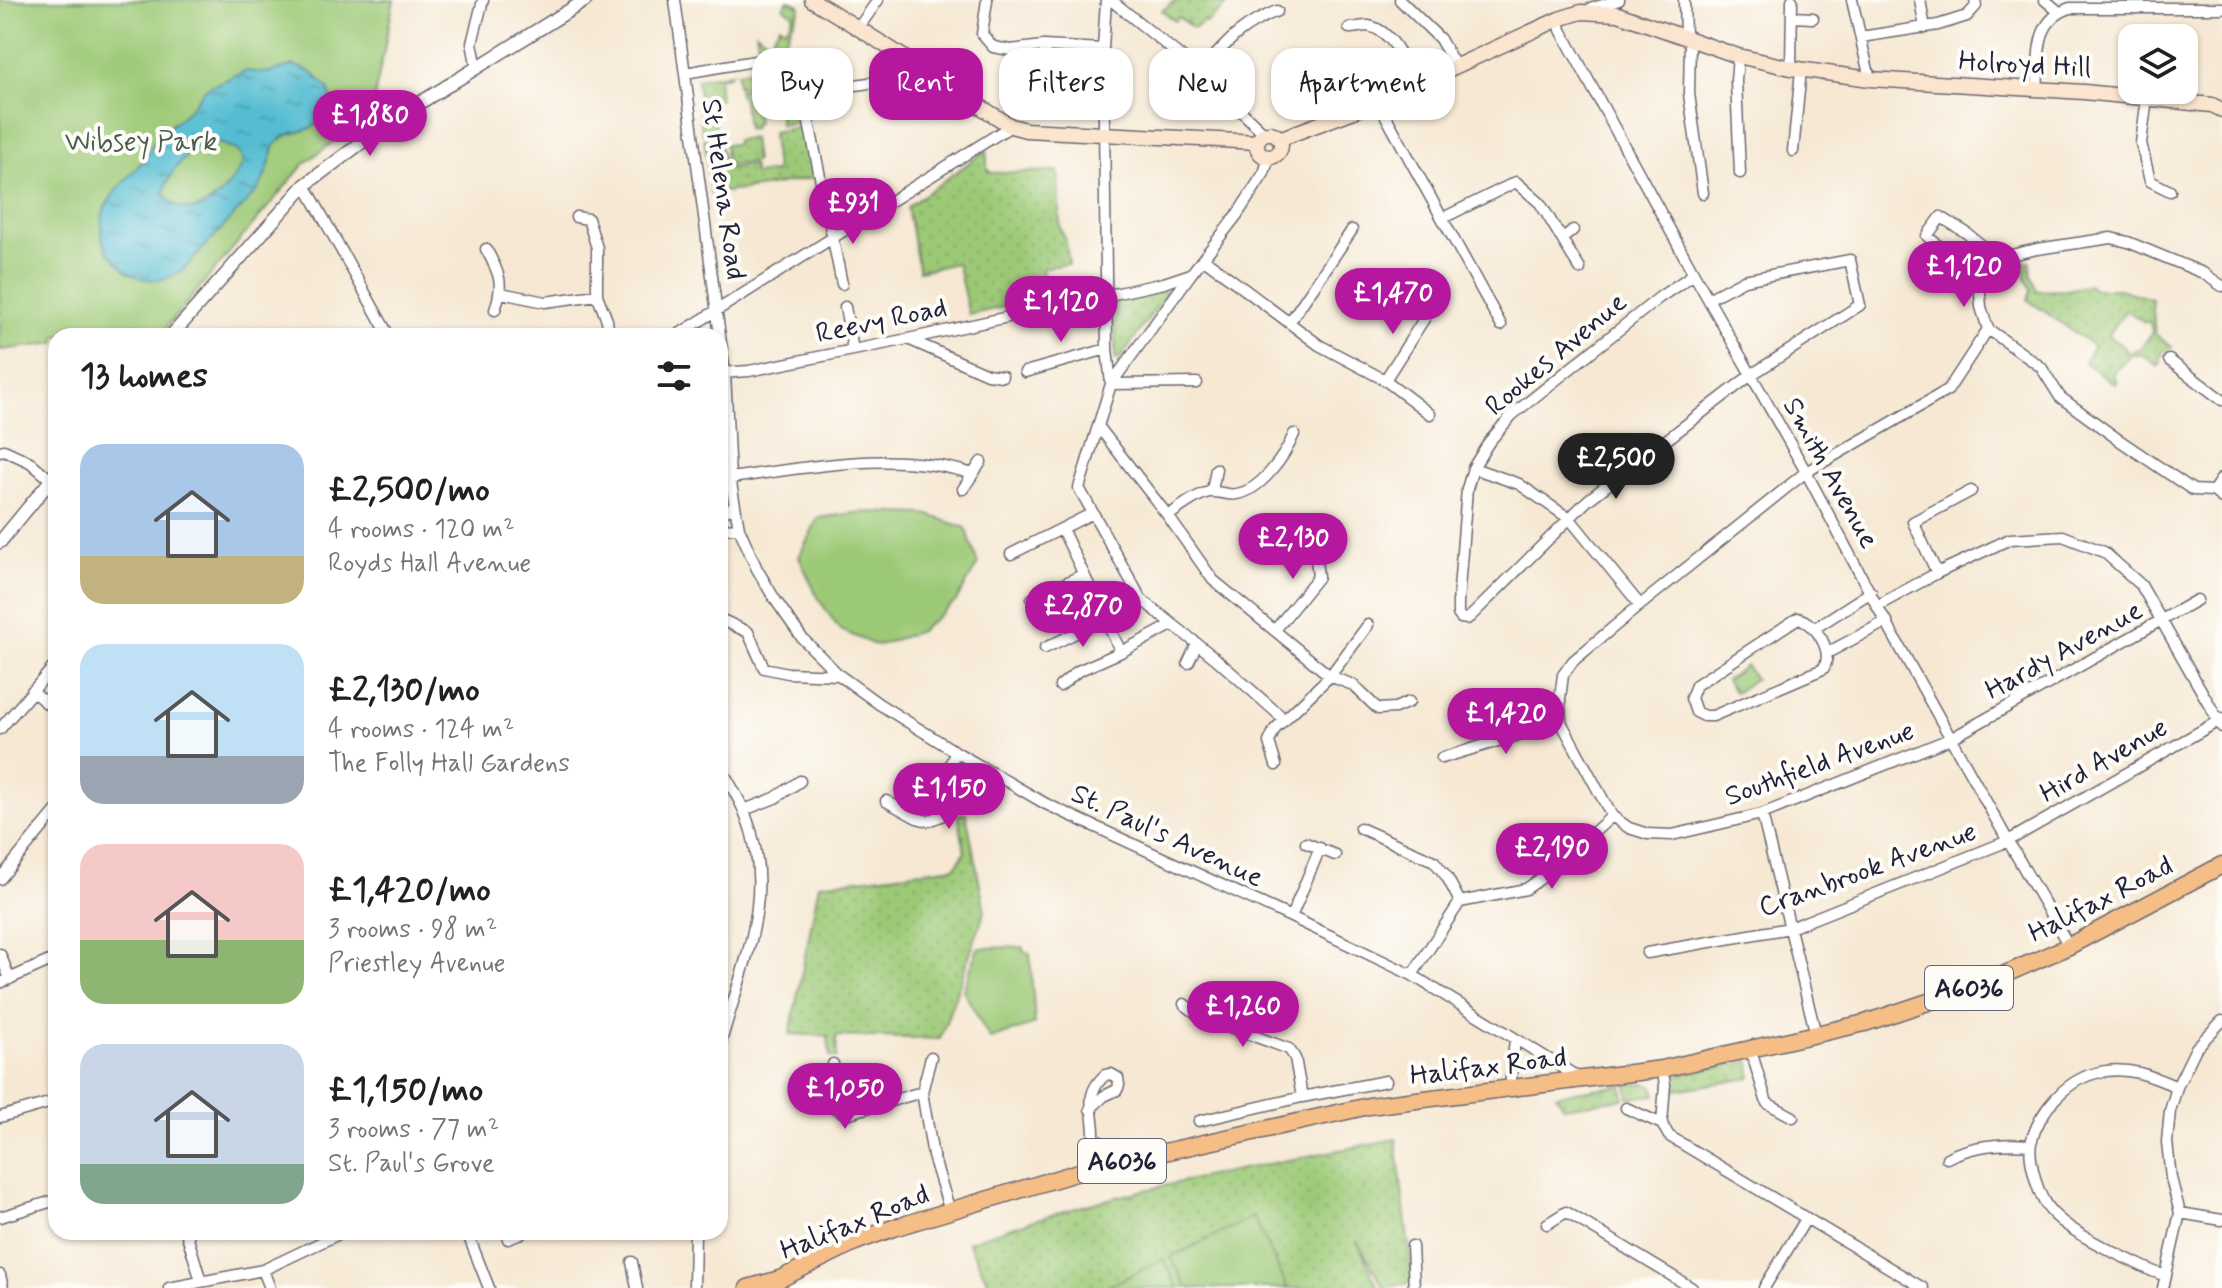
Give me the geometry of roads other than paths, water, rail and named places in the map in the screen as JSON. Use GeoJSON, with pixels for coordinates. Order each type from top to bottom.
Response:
{"type":"FeatureCollection","features":[{"type":"Feature","properties":{"kind":"highway","name":"Halifax Road"},"geometry":{"type":"LineString","coordinates":[[748,1288],[782,1283],[855,1242],[1089,1169],[1369,1106],[1662,1069],[1751,1051],[1897,1014],[1985,983],[2069,946],[2222,865]]}},
{"type":"Feature","properties":{"kind":"main road"},"geometry":{"type":"LineString","coordinates":[[812,0],[890,48]]}},
{"type":"Feature","properties":{"kind":"main road"},"geometry":{"type":"LineString","coordinates":[[1456,67],[1559,19],[1581,12]]}},
{"type":"Feature","properties":{"kind":"main road","name":"Holroyd Hill"},"geometry":{"type":"LineString","coordinates":[[1581,12],[1618,14],[1738,56],[1796,69],[1870,79],[2118,96]]}},
{"type":"Feature","properties":{"kind":"main road","name":"Holroyd Hill"},"geometry":{"type":"LineString","coordinates":[[2198,103],[2222,110]]}},
{"type":"Feature","properties":{"kind":"main road"},"geometry":{"type":"LineString","coordinates":[[983,108],[1011,126],[1026,130],[1104,133],[1267,138],[1322,120]]}},
{"type":"Feature","properties":{"kind":"main road"},"geometry":{"type":"LineString","coordinates":[[1267,138],[1280,151],[1274,157],[1260,153],[1267,138]]}},
{"type":"Feature","properties":{"kind":"street"},"geometry":{"type":"LineString","coordinates":[[477,68],[472,43],[483,0]]}},
{"type":"Feature","properties":{"kind":"street"},"geometry":{"type":"LineString","coordinates":[[180,328],[305,185],[389,122],[586,0]]}},
{"type":"Feature","properties":{"kind":"street","name":"St Helena Road"},"geometry":{"type":"LineString","coordinates":[[675,0],[718,328]]}},
{"type":"Feature","properties":{"kind":"street"},"geometry":{"type":"LineString","coordinates":[[859,27],[878,0]]}},
{"type":"Feature","properties":{"kind":"street"},"geometry":{"type":"LineString","coordinates":[[987,0],[982,34],[993,47],[1010,50],[1045,46],[1084,48]]}},
{"type":"Feature","properties":{"kind":"street"},"geometry":{"type":"LineString","coordinates":[[1103,48],[1108,0]]}},
{"type":"Feature","properties":{"kind":"street"},"geometry":{"type":"LineString","coordinates":[[1108,0],[1169,48]]}},
{"type":"Feature","properties":{"kind":"street"},"geometry":{"type":"LineString","coordinates":[[1400,0],[1440,39],[1456,67]]}},
{"type":"Feature","properties":{"kind":"street"},"geometry":{"type":"LineString","coordinates":[[1581,12],[1619,0]]}},
{"type":"Feature","properties":{"kind":"street"},"geometry":{"type":"LineString","coordinates":[[1684,0],[1689,94],[1703,193]]}},
{"type":"Feature","properties":{"kind":"street"},"geometry":{"type":"LineString","coordinates":[[1792,0],[1796,69],[1793,151]]}},
{"type":"Feature","properties":{"kind":"street"},"geometry":{"type":"LineString","coordinates":[[1852,0],[1870,79]]}},
{"type":"Feature","properties":{"kind":"street"},"geometry":{"type":"LineString","coordinates":[[1920,0],[1925,28]]}},
{"type":"Feature","properties":{"kind":"street"},"geometry":{"type":"LineString","coordinates":[[2045,0],[2059,12]]}},
{"type":"Feature","properties":{"kind":"street"},"geometry":{"type":"LineString","coordinates":[[1861,37],[1925,28],[1967,16],[1975,3]]}},
{"type":"Feature","properties":{"kind":"street"},"geometry":{"type":"LineString","coordinates":[[2037,89],[2042,33],[2050,19],[2059,12],[2070,8],[2162,4],[2222,8]]}},
{"type":"Feature","properties":{"kind":"street"},"geometry":{"type":"LineString","coordinates":[[1222,48],[1239,30],[1277,11]]}},
{"type":"Feature","properties":{"kind":"street"},"geometry":{"type":"LineString","coordinates":[[1792,17],[1813,18]]}},
{"type":"Feature","properties":{"kind":"street","name":"Smith Avenue"},"geometry":{"type":"LineString","coordinates":[[1559,19],[1561,30],[1694,274],[2069,946]]}},
{"type":"Feature","properties":{"kind":"street"},"geometry":{"type":"LineString","coordinates":[[1349,28],[1367,26],[1384,32],[1395,48]]}},
{"type":"Feature","properties":{"kind":"street"},"geometry":{"type":"LineString","coordinates":[[1738,56],[1736,81],[1740,173]]}},
{"type":"Feature","properties":{"kind":"street"},"geometry":{"type":"LineString","coordinates":[[685,73],[752,61]]}},
{"type":"Feature","properties":{"kind":"street"},"geometry":{"type":"LineString","coordinates":[[2146,104],[2141,143],[2150,181],[2170,191]]}},
{"type":"Feature","properties":{"kind":"street"},"geometry":{"type":"LineString","coordinates":[[809,120],[842,284]]}},
{"type":"Feature","properties":{"kind":"street"},"geometry":{"type":"LineString","coordinates":[[1104,120],[1107,349],[1111,384]]}},
{"type":"Feature","properties":{"kind":"street"},"geometry":{"type":"LineString","coordinates":[[1249,120],[1267,138]]}},
{"type":"Feature","properties":{"kind":"street"},"geometry":{"type":"LineString","coordinates":[[1388,120],[1501,325]]}},
{"type":"Feature","properties":{"kind":"street"},"geometry":{"type":"LineString","coordinates":[[690,328],[1011,126]]}},
{"type":"Feature","properties":{"kind":"street"},"geometry":{"type":"LineString","coordinates":[[1269,158],[1258,184],[1111,384],[1079,488],[1141,599],[1285,720]]}},
{"type":"Feature","properties":{"kind":"street"},"geometry":{"type":"LineString","coordinates":[[1443,218],[1516,182],[1540,203],[1580,269]]}},
{"type":"Feature","properties":{"kind":"street"},"geometry":{"type":"LineString","coordinates":[[305,185],[385,328]]}},
{"type":"Feature","properties":{"kind":"street"},"geometry":{"type":"LineString","coordinates":[[576,217],[588,219],[597,248],[597,295],[608,328]]}},
{"type":"Feature","properties":{"kind":"street"},"geometry":{"type":"LineString","coordinates":[[1979,280],[1927,236],[1941,217],[1998,258]]}},
{"type":"Feature","properties":{"kind":"street"},"geometry":{"type":"LineString","coordinates":[[1289,323],[1352,230]]}},
{"type":"Feature","properties":{"kind":"street"},"geometry":{"type":"LineString","coordinates":[[1562,239],[1573,230]]}},
{"type":"Feature","properties":{"kind":"street"},"geometry":{"type":"LineString","coordinates":[[2222,286],[2203,273],[2111,238],[1998,258],[1987,267],[1979,280],[1981,307],[1988,329],[2041,367],[2060,397],[2193,490],[2217,495],[2222,478]]}},
{"type":"Feature","properties":{"kind":"street"},"geometry":{"type":"LineString","coordinates":[[486,249],[501,282],[495,310]]}},
{"type":"Feature","properties":{"kind":"street"},"geometry":{"type":"LineString","coordinates":[[1204,259],[1319,345],[1385,380],[1430,414]]}},
{"type":"Feature","properties":{"kind":"street"},"geometry":{"type":"LineString","coordinates":[[1570,519],[1588,500],[1751,375],[1860,305],[1850,260],[1744,280],[1710,298]]}},
{"type":"Feature","properties":{"kind":"street","name":"Reevy Road"},"geometry":{"type":"LineString","coordinates":[[728,373],[908,339],[1164,283],[1191,274]]}},
{"type":"Feature","properties":{"kind":"street","name":"Rookes Avenue"},"geometry":{"type":"LineString","coordinates":[[1570,519],[1471,616],[1461,618],[1458,614],[1467,489],[1473,468],[1489,442],[1512,415],[1660,297],[1694,274]]}},
{"type":"Feature","properties":{"kind":"street"},"geometry":{"type":"LineString","coordinates":[[501,293],[545,302],[597,295]]}},
{"type":"Feature","properties":{"kind":"street"},"geometry":{"type":"LineString","coordinates":[[845,307],[853,350]]}},
{"type":"Feature","properties":{"kind":"street"},"geometry":{"type":"LineString","coordinates":[[1385,380],[1429,311]]}},
{"type":"Feature","properties":{"kind":"street"},"geometry":{"type":"LineString","coordinates":[[1412,975],[1460,902],[1526,889],[1550,872],[1612,816],[1561,722],[1563,675],[1573,661],[1806,472],[1948,390],[1988,329]]}},
{"type":"Feature","properties":{"kind":"street"},"geometry":{"type":"LineString","coordinates":[[908,339],[987,374],[1002,376]]}},
{"type":"Feature","properties":{"kind":"street"},"geometry":{"type":"LineString","coordinates":[[1025,372],[1107,349]]}},
{"type":"Feature","properties":{"kind":"street"},"geometry":{"type":"LineString","coordinates":[[2169,360],[2222,400]]}},
{"type":"Feature","properties":{"kind":"street"},"geometry":{"type":"LineString","coordinates":[[1111,384],[1197,383]]}},
{"type":"Feature","properties":{"kind":"street"},"geometry":{"type":"LineString","coordinates":[[1098,426],[1213,580],[1330,676],[1353,685],[1378,709],[1395,708],[1409,702]]}},
{"type":"Feature","properties":{"kind":"street"},"geometry":{"type":"LineString","coordinates":[[1168,516],[1212,491],[1225,495],[1240,494],[1255,488],[1287,453],[1294,434]]}},
{"type":"Feature","properties":{"kind":"street"},"geometry":{"type":"LineString","coordinates":[[0,451],[30,462],[48,473]]}},
{"type":"Feature","properties":{"kind":"street","name":"St Helena Road"},"geometry":{"type":"LineString","coordinates":[[728,452],[739,528]]}},
{"type":"Feature","properties":{"kind":"street"},"geometry":{"type":"LineString","coordinates":[[730,478],[825,464],[907,461],[951,467],[973,474]]}},
{"type":"Feature","properties":{"kind":"street"},"geometry":{"type":"LineString","coordinates":[[963,489],[981,462]]}},
{"type":"Feature","properties":{"kind":"street"},"geometry":{"type":"LineString","coordinates":[[1473,468],[1519,484],[1570,519],[1640,605]]}},
{"type":"Feature","properties":{"kind":"street"},"geometry":{"type":"LineString","coordinates":[[1212,491],[1216,469]]}},
{"type":"Feature","properties":{"kind":"street"},"geometry":{"type":"LineString","coordinates":[[0,542],[48,484]]}},
{"type":"Feature","properties":{"kind":"street"},"geometry":{"type":"LineString","coordinates":[[1937,573],[1913,522],[1971,491]]}},
{"type":"Feature","properties":{"kind":"street"},"geometry":{"type":"LineString","coordinates":[[728,510],[735,506]]}},
{"type":"Feature","properties":{"kind":"street"},"geometry":{"type":"LineString","coordinates":[[1011,554],[1093,513]]}},
{"type":"Feature","properties":{"kind":"street"},"geometry":{"type":"LineString","coordinates":[[728,529],[739,528]]}},
{"type":"Feature","properties":{"kind":"street","name":"St. Paul's Avenue"},"geometry":{"type":"LineString","coordinates":[[739,528],[757,569],[802,638],[839,675],[879,704],[1046,804],[1412,975],[1583,1080]]}},
{"type":"Feature","properties":{"kind":"street"},"geometry":{"type":"LineString","coordinates":[[1062,529],[1121,652]]}},
{"type":"Feature","properties":{"kind":"street"},"geometry":{"type":"LineString","coordinates":[[1275,630],[1318,577],[1313,533]]}},
{"type":"Feature","properties":{"kind":"street"},"geometry":{"type":"LineString","coordinates":[[1877,606],[1937,573],[2010,539],[2063,536],[2104,552],[2141,585],[2221,722]]}},
{"type":"Feature","properties":{"kind":"street"},"geometry":{"type":"LineString","coordinates":[[1032,599],[1084,574]]}},
{"type":"Feature","properties":{"kind":"street"},"geometry":{"type":"LineString","coordinates":[[1815,628],[1871,592]]}},
{"type":"Feature","properties":{"kind":"street","name":"Hardy Avenue"},"geometry":{"type":"LineString","coordinates":[[1952,738],[2197,600]]}},
{"type":"Feature","properties":{"kind":"street"},"geometry":{"type":"LineString","coordinates":[[1798,618],[1803,618],[1815,628],[1827,653],[1823,669],[1713,716],[1704,716],[1692,706],[1692,691],[1696,685],[1798,618]]}},
{"type":"Feature","properties":{"kind":"street"},"geometry":{"type":"LineString","coordinates":[[1045,648],[1105,619]]}},
{"type":"Feature","properties":{"kind":"street"},"geometry":{"type":"LineString","coordinates":[[1827,653],[1887,621]]}},
{"type":"Feature","properties":{"kind":"street"},"geometry":{"type":"LineString","coordinates":[[728,623],[748,632],[764,668],[788,673],[839,675]]}},
{"type":"Feature","properties":{"kind":"street"},"geometry":{"type":"LineString","coordinates":[[1060,686],[1078,671],[1172,625]]}},
{"type":"Feature","properties":{"kind":"street"},"geometry":{"type":"LineString","coordinates":[[1276,765],[1269,742],[1275,729],[1330,676],[1368,625]]}},
{"type":"Feature","properties":{"kind":"street"},"geometry":{"type":"LineString","coordinates":[[1188,663],[1197,644]]}},
{"type":"Feature","properties":{"kind":"street"},"geometry":{"type":"LineString","coordinates":[[0,729],[48,673]]}},
{"type":"Feature","properties":{"kind":"street"},"geometry":{"type":"LineString","coordinates":[[32,691],[48,704]]}},
{"type":"Feature","properties":{"kind":"street"},"geometry":{"type":"LineString","coordinates":[[1442,758],[1561,722]]}},
{"type":"Feature","properties":{"kind":"street","name":"Hird Avenue"},"geometry":{"type":"LineString","coordinates":[[2008,841],[2221,722]]}},
{"type":"Feature","properties":{"kind":"street","name":"Southfield Avenue"},"geometry":{"type":"LineString","coordinates":[[1612,816],[1629,828],[1648,834],[1672,835],[1762,814],[1952,738]]}},
{"type":"Feature","properties":{"kind":"street"},"geometry":{"type":"LineString","coordinates":[[886,801],[917,818],[928,821],[941,816],[948,801],[945,775],[956,752]]}},
{"type":"Feature","properties":{"kind":"street"},"geometry":{"type":"LineString","coordinates":[[728,781],[744,810],[759,863],[758,908],[728,1017]]}},
{"type":"Feature","properties":{"kind":"street"},"geometry":{"type":"LineString","coordinates":[[744,810],[775,798],[800,781]]}},
{"type":"Feature","properties":{"kind":"street"},"geometry":{"type":"LineString","coordinates":[[1762,814],[1816,1035]]}},
{"type":"Feature","properties":{"kind":"street"},"geometry":{"type":"LineString","coordinates":[[0,879],[48,821]]}},
{"type":"Feature","properties":{"kind":"street"},"geometry":{"type":"LineString","coordinates":[[1360,828],[1434,861],[1447,877],[1460,902]]}},
{"type":"Feature","properties":{"kind":"street","name":"Cranbrook Avenue"},"geometry":{"type":"LineString","coordinates":[[1647,953],[1790,928],[2008,841]]}},
{"type":"Feature","properties":{"kind":"street"},"geometry":{"type":"LineString","coordinates":[[1306,843],[1335,855]]}},
{"type":"Feature","properties":{"kind":"street"},"geometry":{"type":"LineString","coordinates":[[1291,917],[1320,848]]}},
{"type":"Feature","properties":{"kind":"street"},"geometry":{"type":"LineString","coordinates":[[0,954],[5,981],[48,962]]}},
{"type":"Feature","properties":{"kind":"street"},"geometry":{"type":"LineString","coordinates":[[1184,1004],[1200,1016],[1289,1049],[1295,1058],[1302,1097]]}},
{"type":"Feature","properties":{"kind":"street"},"geometry":{"type":"LineString","coordinates":[[2167,1284],[2180,1213],[2171,1178],[2167,1142],[2170,1111],[2177,1087],[2196,1048],[2222,1021]]}},
{"type":"Feature","properties":{"kind":"street"},"geometry":{"type":"LineString","coordinates":[[1510,1089],[1515,1039]]}},
{"type":"Feature","properties":{"kind":"street"},"geometry":{"type":"LineString","coordinates":[[1751,1051],[1767,1103],[1793,1117]]}},
{"type":"Feature","properties":{"kind":"street"},"geometry":{"type":"LineString","coordinates":[[931,1057],[922,1092],[933,1156],[950,1211]]}},
{"type":"Feature","properties":{"kind":"street"},"geometry":{"type":"LineString","coordinates":[[833,1064],[832,1106],[846,1114],[922,1092]]}},
{"type":"Feature","properties":{"kind":"street"},"geometry":{"type":"LineString","coordinates":[[1662,1069],[1665,1084],[1662,1124],[1669,1136],[1923,1288]]}},
{"type":"Feature","properties":{"kind":"street"},"geometry":{"type":"LineString","coordinates":[[2167,1284],[2152,1271],[2069,1227],[2045,1204],[2034,1176],[2030,1145],[2045,1112],[2068,1085],[2099,1072],[2137,1072],[2177,1087]]}},
{"type":"Feature","properties":{"kind":"street"},"geometry":{"type":"LineString","coordinates":[[1199,1121],[1386,1081]]}},
{"type":"Feature","properties":{"kind":"street"},"geometry":{"type":"LineString","coordinates":[[0,1117],[48,1103]]}},
{"type":"Feature","properties":{"kind":"street"},"geometry":{"type":"LineString","coordinates":[[1265,1106],[1268,1129]]}},
{"type":"Feature","properties":{"kind":"street"},"geometry":{"type":"LineString","coordinates":[[1626,1108],[1662,1124]]}},
{"type":"Feature","properties":{"kind":"street"},"geometry":{"type":"LineString","coordinates":[[1089,1169],[1088,1154],[1094,1139],[1090,1109]]}},
{"type":"Feature","properties":{"kind":"street"},"geometry":{"type":"LineString","coordinates":[[1094,1139],[1111,1148],[1119,1162]]}},
{"type":"Feature","properties":{"kind":"street"},"geometry":{"type":"LineString","coordinates":[[1947,1158],[1960,1151],[2003,1143],[2030,1145]]}},
{"type":"Feature","properties":{"kind":"street"},"geometry":{"type":"LineString","coordinates":[[0,1217],[48,1202]]}},
{"type":"Feature","properties":{"kind":"street"},"geometry":{"type":"LineString","coordinates":[[1547,1224],[1566,1212],[1691,1288]]}},
{"type":"Feature","properties":{"kind":"street"},"geometry":{"type":"LineString","coordinates":[[2180,1213],[2222,1220]]}},
{"type":"Feature","properties":{"kind":"street"},"geometry":{"type":"LineString","coordinates":[[1764,1288],[1806,1219]]}},
{"type":"Feature","properties":{"kind":"street"},"geometry":{"type":"LineString","coordinates":[[188,1240],[201,1281]]}},
{"type":"Feature","properties":{"kind":"street"},"geometry":{"type":"LineString","coordinates":[[169,1288],[263,1270],[326,1240]]}},
{"type":"Feature","properties":{"kind":"street"},"geometry":{"type":"LineString","coordinates":[[470,1240],[489,1288]]}},
{"type":"Feature","properties":{"kind":"street"},"geometry":{"type":"LineString","coordinates":[[694,1288],[695,1240]]}},
{"type":"Feature","properties":{"kind":"street"},"geometry":{"type":"LineString","coordinates":[[1412,1246],[1414,1288]]}},
{"type":"Feature","properties":{"kind":"street"},"geometry":{"type":"LineString","coordinates":[[632,1262],[637,1288]]}},
{"type":"Feature","properties":{"kind":"street"},"geometry":{"type":"LineString","coordinates":[[263,1270],[270,1288]]}},
{"type":"Feature","properties":{"kind":"street"},"geometry":{"type":"LineString","coordinates":[[0,1275],[3,1288]]}},
{"type":"Feature","properties":{"kind":"water"},"geometry":{"type":"Polygon","coordinates":[[[294,65],[311,72],[328,88],[332,99],[329,112],[312,128],[285,136],[275,145],[258,190],[184,269],[159,280],[143,279],[127,272],[108,252],[102,237],[106,205],[117,189],[144,160],[159,135],[186,113],[205,89],[245,71],[268,73],[294,65]],[[209,139],[175,169],[164,194],[175,205],[187,209],[209,203],[229,185],[244,162],[238,151],[209,139]]]}},
{"type":"Feature","properties":{"kind":"park label","name":"Wibsey Park"},"geometry":{"type":"Point","coordinates":[141,140]}}]}
